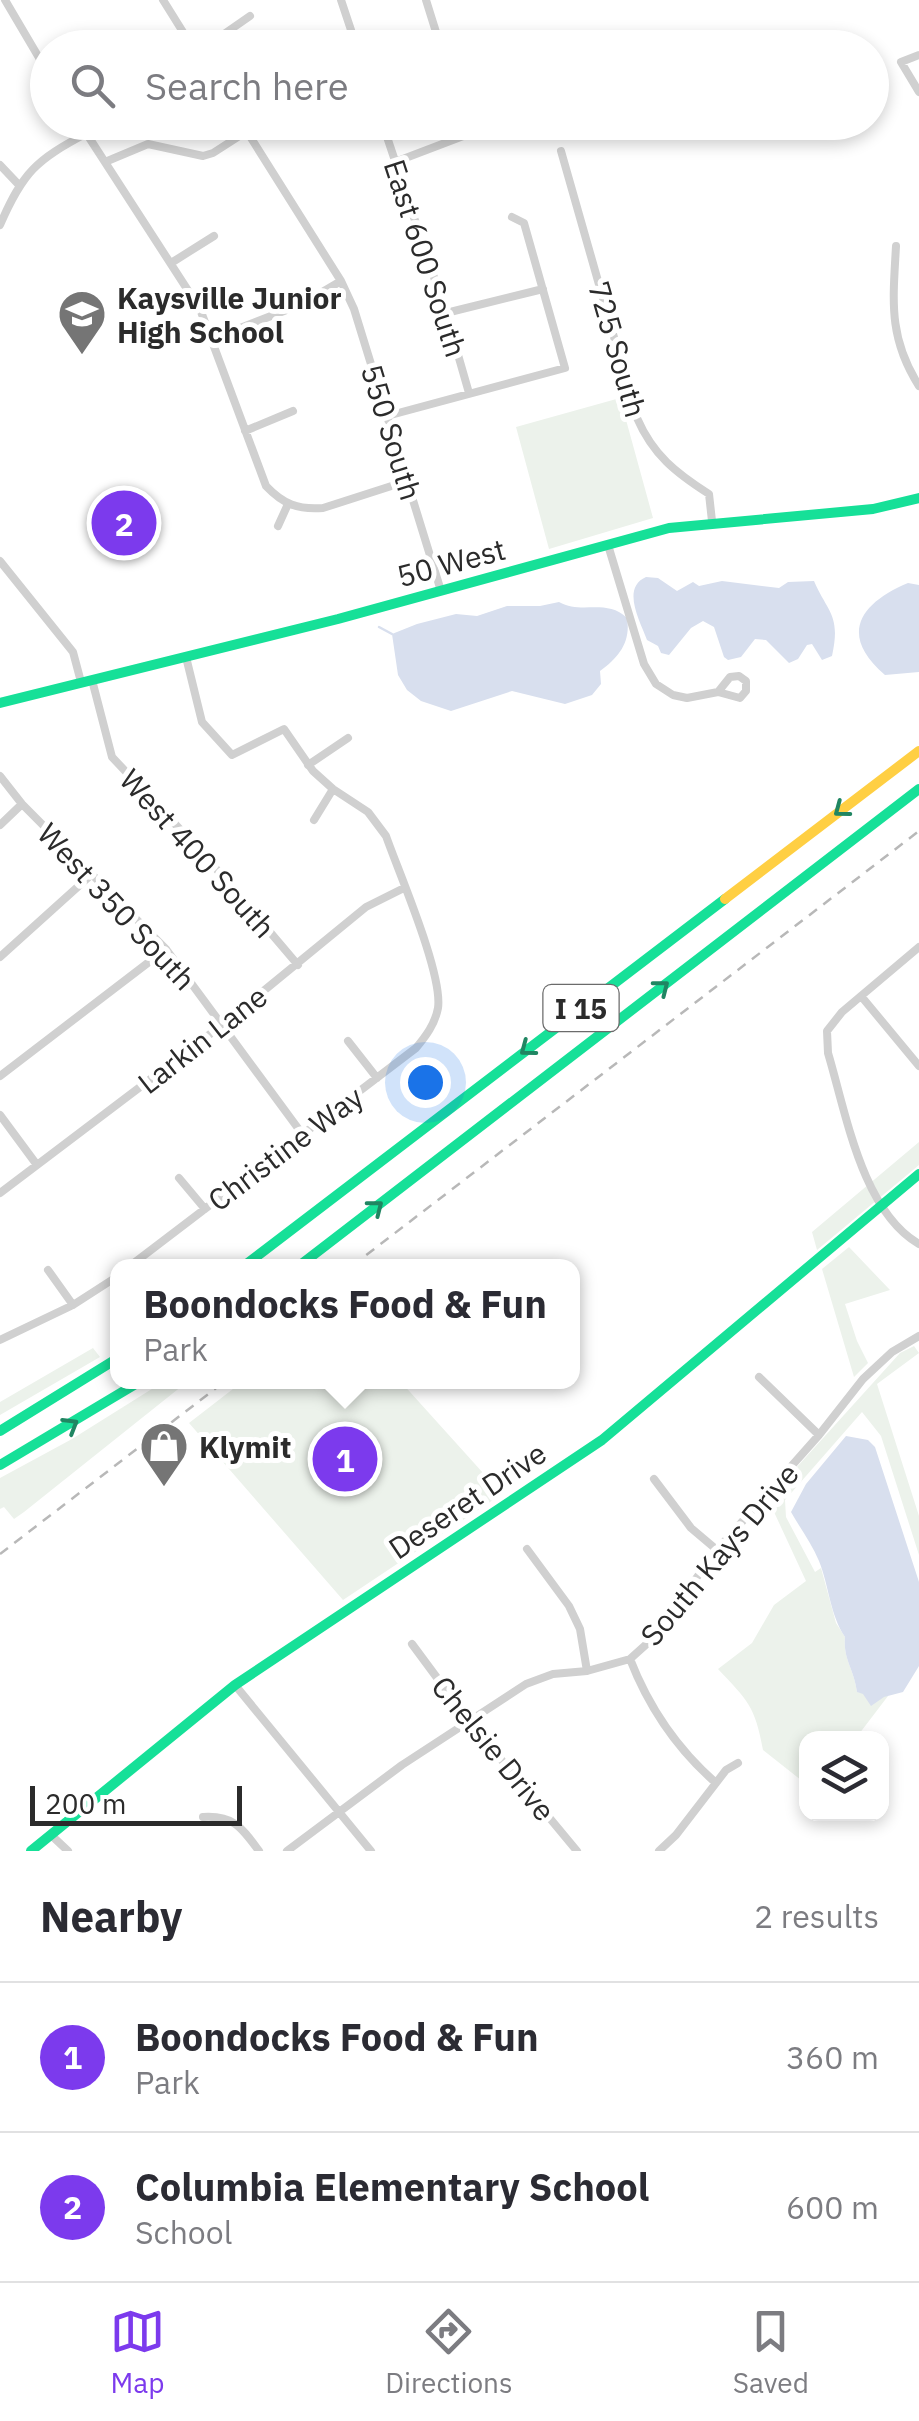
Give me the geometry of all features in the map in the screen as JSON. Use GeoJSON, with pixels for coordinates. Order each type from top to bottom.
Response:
{"type":"FeatureCollection","features":[{"type":"Feature","properties":{"kind":"main road","name":"50 West"},"geometry":{"type":"LineString","coordinates":[[0,703],[441,591],[668,528],[873,509],[919,498]]}},
{"type":"Feature","properties":{"kind":"main road","name":"I 15"},"geometry":{"type":"LineString","coordinates":[[253,1259],[919,751]]}},
{"type":"Feature","properties":{"kind":"main road","name":"I 15"},"geometry":{"type":"LineString","coordinates":[[308,1259],[919,789]]}},
{"type":"Feature","properties":{"kind":"main road","name":"Deseret Drive"},"geometry":{"type":"LineString","coordinates":[[30,1851],[235,1685],[602,1440],[919,1174]]}},
{"type":"Feature","properties":{"kind":"main road"},"geometry":{"type":"LineString","coordinates":[[0,1432],[110,1363]]}},
{"type":"Feature","properties":{"kind":"main road"},"geometry":{"type":"LineString","coordinates":[[0,1465],[128,1389]]}},
{"type":"Feature","properties":{"kind":"street"},"geometry":{"type":"LineString","coordinates":[[5,0],[30,43]]}},
{"type":"Feature","properties":{"kind":"street"},"geometry":{"type":"LineString","coordinates":[[163,0],[182,30]]}},
{"type":"Feature","properties":{"kind":"street"},"geometry":{"type":"LineString","coordinates":[[341,0],[351,30]]}},
{"type":"Feature","properties":{"kind":"street"},"geometry":{"type":"LineString","coordinates":[[426,0],[435,30]]}},
{"type":"Feature","properties":{"kind":"street"},"geometry":{"type":"LineString","coordinates":[[230,30],[250,16]]}},
{"type":"Feature","properties":{"kind":"street"},"geometry":{"type":"LineString","coordinates":[[919,55],[901,62],[919,92]]}},
{"type":"Feature","properties":{"kind":"street"},"geometry":{"type":"LineString","coordinates":[[0,225],[18,184],[49,154],[74,140]]}},
{"type":"Feature","properties":{"kind":"street"},"geometry":{"type":"LineString","coordinates":[[91,140],[200,309],[266,486],[278,500],[324,508],[408,481]]}},
{"type":"Feature","properties":{"kind":"street"},"geometry":{"type":"LineString","coordinates":[[106,162],[148,144],[202,156],[233,140]]}},
{"type":"Feature","properties":{"kind":"street","name":"550 South"},"geometry":{"type":"LineString","coordinates":[[251,140],[354,308],[441,591]]}},
{"type":"Feature","properties":{"kind":"street","name":"East 600 South"},"geometry":{"type":"LineString","coordinates":[[388,140],[469,394]]}},
{"type":"Feature","properties":{"kind":"street"},"geometry":{"type":"LineString","coordinates":[[396,162],[446,140]]}},
{"type":"Feature","properties":{"kind":"street","name":"725 South"},"geometry":{"type":"LineString","coordinates":[[561,151],[637,418],[652,450],[709,494],[712,522]]}},
{"type":"Feature","properties":{"kind":"street"},"geometry":{"type":"LineString","coordinates":[[0,165],[18,184]]}},
{"type":"Feature","properties":{"kind":"street"},"geometry":{"type":"LineString","coordinates":[[387,416],[566,368],[524,223],[512,216]]}},
{"type":"Feature","properties":{"kind":"street"},"geometry":{"type":"LineString","coordinates":[[171,263],[214,236]]}},
{"type":"Feature","properties":{"kind":"street"},"geometry":{"type":"LineString","coordinates":[[896,246],[893,319],[900,351],[919,386]]}},
{"type":"Feature","properties":{"kind":"street"},"geometry":{"type":"LineString","coordinates":[[212,339],[302,304],[341,282]]}},
{"type":"Feature","properties":{"kind":"street"},"geometry":{"type":"LineString","coordinates":[[446,314],[543,289]]}},
{"type":"Feature","properties":{"kind":"street"},"geometry":{"type":"LineString","coordinates":[[245,431],[293,412]]}},
{"type":"Feature","properties":{"kind":"street"},"geometry":{"type":"LineString","coordinates":[[278,526],[288,504]]}},
{"type":"Feature","properties":{"kind":"street"},"geometry":{"type":"LineString","coordinates":[[608,545],[648,674],[661,688],[688,698],[718,692]]}},
{"type":"Feature","properties":{"kind":"street"},"geometry":{"type":"LineString","coordinates":[[0,562],[72,652],[86,681]]}},
{"type":"Feature","properties":{"kind":"street","name":"Christine Way"},"geometry":{"type":"LineString","coordinates":[[139,1259],[416,1048],[438,1009],[435,974],[378,822],[356,802],[333,790],[308,765],[284,728],[232,756],[202,722],[186,656]]}},
{"type":"Feature","properties":{"kind":"street","name":"West 400 South"},"geometry":{"type":"LineString","coordinates":[[86,681],[112,757],[207,858],[298,965]]}},
{"type":"Feature","properties":{"kind":"street"},"geometry":{"type":"LineString","coordinates":[[308,765],[348,738]]}},
{"type":"Feature","properties":{"kind":"street","name":"West 350 South"},"geometry":{"type":"LineString","coordinates":[[0,776],[22,804],[166,949],[303,1134]]}},
{"type":"Feature","properties":{"kind":"street"},"geometry":{"type":"LineString","coordinates":[[314,820],[333,790]]}},
{"type":"Feature","properties":{"kind":"street"},"geometry":{"type":"LineString","coordinates":[[0,825],[22,804]]}},
{"type":"Feature","properties":{"kind":"street"},"geometry":{"type":"LineString","coordinates":[[0,957],[92,874]]}},
{"type":"Feature","properties":{"kind":"street","name":"Larkin Lane"},"geometry":{"type":"LineString","coordinates":[[0,1193],[222,1025],[366,907],[404,888]]}},
{"type":"Feature","properties":{"kind":"street"},"geometry":{"type":"LineString","coordinates":[[919,947],[827,1031],[828,1053],[868,1187],[906,1236],[919,1244]]}},
{"type":"Feature","properties":{"kind":"street"},"geometry":{"type":"LineString","coordinates":[[0,1076],[166,949]]}},
{"type":"Feature","properties":{"kind":"street"},"geometry":{"type":"LineString","coordinates":[[861,996],[919,1066]]}},
{"type":"Feature","properties":{"kind":"street"},"geometry":{"type":"LineString","coordinates":[[348,1041],[377,1078]]}},
{"type":"Feature","properties":{"kind":"street"},"geometry":{"type":"LineString","coordinates":[[0,1115],[37,1165]]}},
{"type":"Feature","properties":{"kind":"street"},"geometry":{"type":"LineString","coordinates":[[179,1178],[205,1209]]}},
{"type":"Feature","properties":{"kind":"street"},"geometry":{"type":"LineString","coordinates":[[48,1270],[74,1305]]}},
{"type":"Feature","properties":{"kind":"street"},"geometry":{"type":"LineString","coordinates":[[0,1340],[74,1305],[110,1281]]}},
{"type":"Feature","properties":{"kind":"street","name":"South Kays Drive"},"geometry":{"type":"LineString","coordinates":[[287,1851],[526,1684],[553,1674],[587,1670],[630,1658],[650,1641],[717,1550],[863,1379],[892,1352],[919,1336]]}},
{"type":"Feature","properties":{"kind":"street"},"geometry":{"type":"LineString","coordinates":[[758,1377],[819,1434]]}},
{"type":"Feature","properties":{"kind":"street"},"geometry":{"type":"LineString","coordinates":[[654,1479],[691,1528],[717,1550]]}},
{"type":"Feature","properties":{"kind":"street"},"geometry":{"type":"LineString","coordinates":[[527,1549],[570,1606],[580,1630],[587,1670]]}},
{"type":"Feature","properties":{"kind":"street","name":"Chelsie Drive"},"geometry":{"type":"LineString","coordinates":[[412,1644],[577,1851]]}},
{"type":"Feature","properties":{"kind":"street"},"geometry":{"type":"LineString","coordinates":[[630,1658],[655,1715],[716,1783]]}},
{"type":"Feature","properties":{"kind":"street"},"geometry":{"type":"LineString","coordinates":[[235,1685],[371,1851]]}},
{"type":"Feature","properties":{"kind":"street"},"geometry":{"type":"LineString","coordinates":[[660,1851],[738,1762]]}},
{"type":"Feature","properties":{"kind":"street"},"geometry":{"type":"LineString","coordinates":[[203,1818],[220,1816],[233,1821],[260,1851]]}},
{"type":"Feature","properties":{"kind":"street"},"geometry":{"type":"LineString","coordinates":[[50,1835],[68,1851]]}},
{"type":"Feature","properties":{"kind":"shaded area"},"geometry":{"type":"Polygon","coordinates":[[[620,398],[653,518],[549,549],[516,427],[620,398]]]}},
{"type":"Feature","properties":{"kind":"shaded area"},"geometry":{"type":"Polygon","coordinates":[[[919,1142],[919,1165],[817,1250],[812,1232],[919,1142]]]}},
{"type":"Feature","properties":{"kind":"shaded area"},"geometry":{"type":"Polygon","coordinates":[[[849,1247],[890,1290],[845,1304],[868,1363],[854,1377],[822,1269],[849,1247]]]}},
{"type":"Feature","properties":{"kind":"shaded area"},"geometry":{"type":"Polygon","coordinates":[[[914,1346],[919,1353],[877,1384],[919,1516],[919,1555],[881,1436],[862,1412],[785,1500],[786,1517],[815,1572],[821,1568],[836,1623],[845,1637],[857,1692],[888,1696],[861,1731],[799,1731],[799,1778],[763,1750],[749,1705],[718,1669],[752,1643],[774,1605],[806,1581],[768,1499],[900,1353],[914,1346]]]}},
{"type":"Feature","properties":{"kind":"shaded area"},"geometry":{"type":"Polygon","coordinates":[[[93,1348],[100,1357],[0,1415],[0,1402],[93,1348]]]}},
{"type":"Feature","properties":{"kind":"shaded area"},"geometry":{"type":"Polygon","coordinates":[[[152,1389],[178,1389],[14,1519],[4,1507],[0,1509],[0,1478],[152,1389]]]}},
{"type":"Feature","properties":{"kind":"shaded area"},"geometry":{"type":"Polygon","coordinates":[[[233,1389],[407,1389],[502,1494],[343,1600],[189,1423],[233,1389]]]}},
{"type":"Feature","properties":{"kind":"water"},"geometry":{"type":"Polygon","coordinates":[[[646,577],[658,578],[677,591],[693,582],[699,586],[722,581],[779,588],[788,582],[814,581],[834,623],[832,656],[822,660],[812,644],[789,663],[766,640],[755,639],[741,657],[728,660],[714,627],[703,621],[691,628],[669,655],[661,653],[658,646],[647,640],[634,606],[635,589],[646,577]]]}},
{"type":"Feature","properties":{"kind":"water"},"geometry":{"type":"Polygon","coordinates":[[[908,583],[919,585],[919,672],[885,675],[862,647],[861,622],[878,600],[908,583]]]}},
{"type":"Feature","properties":{"kind":"water"},"geometry":{"type":"Polygon","coordinates":[[[559,602],[611,609],[627,618],[625,642],[600,671],[601,684],[592,695],[565,704],[512,691],[451,711],[421,701],[407,690],[398,675],[392,634],[456,614],[477,616],[507,606],[559,602]]]}},
{"type":"Feature","properties":{"kind":"water"},"geometry":{"type":"Polygon","coordinates":[[[846,1436],[868,1440],[875,1447],[919,1582],[919,1666],[903,1692],[884,1697],[871,1706],[857,1692],[845,1637],[819,1561],[791,1512],[806,1484],[846,1436]]]}},
{"type":"Feature","properties":{"kind":"waterway"},"geometry":{"type":"LineString","coordinates":[[379,627],[392,634]]}},
{"type":"Feature","properties":{"kind":"railway"},"geometry":{"type":"LineString","coordinates":[[361,1259],[919,831]]}},
{"type":"Feature","properties":{"kind":"railway"},"geometry":{"type":"LineString","coordinates":[[0,1554],[215,1389]]}},
{"type":"Feature","properties":{"kind":"traffic: fast"},"geometry":{"type":"LineString","coordinates":[[0,703],[338,619],[669,528],[873,509],[919,498]]}},
{"type":"Feature","properties":{"kind":"traffic: fast"},"geometry":{"type":"LineString","coordinates":[[308,1259],[919,789]]}},
{"type":"Feature","properties":{"kind":"traffic: fast"},"geometry":{"type":"LineString","coordinates":[[253,1259],[725,899]]}},
{"type":"Feature","properties":{"kind":"traffic: fast"},"geometry":{"type":"LineString","coordinates":[[31,1851],[235,1685],[602,1440],[919,1174]]}},
{"type":"Feature","properties":{"kind":"traffic: fast"},"geometry":{"type":"LineString","coordinates":[[0,1431],[110,1363]]}},
{"type":"Feature","properties":{"kind":"traffic: fast"},"geometry":{"type":"LineString","coordinates":[[0,1465],[127,1389]]}},
{"type":"Feature","properties":{"kind":"traffic: slow"},"geometry":{"type":"LineString","coordinates":[[725,899],[919,751]]}},
{"type":"Feature","properties":{"kind":"place","name":"Kaysville Junior High School"},"geometry":{"type":"Point","coordinates":[82,356]}},
{"type":"Feature","properties":{"kind":"place","name":"Columbia Elementary School"},"geometry":{"type":"Point","coordinates":[124,523]}},
{"type":"Feature","properties":{"kind":"place","name":"Boondocks Food & Fun"},"geometry":{"type":"Point","coordinates":[345,1459]}},
{"type":"Feature","properties":{"kind":"place","name":"Klymit"},"geometry":{"type":"Point","coordinates":[164,1488]}}]}
